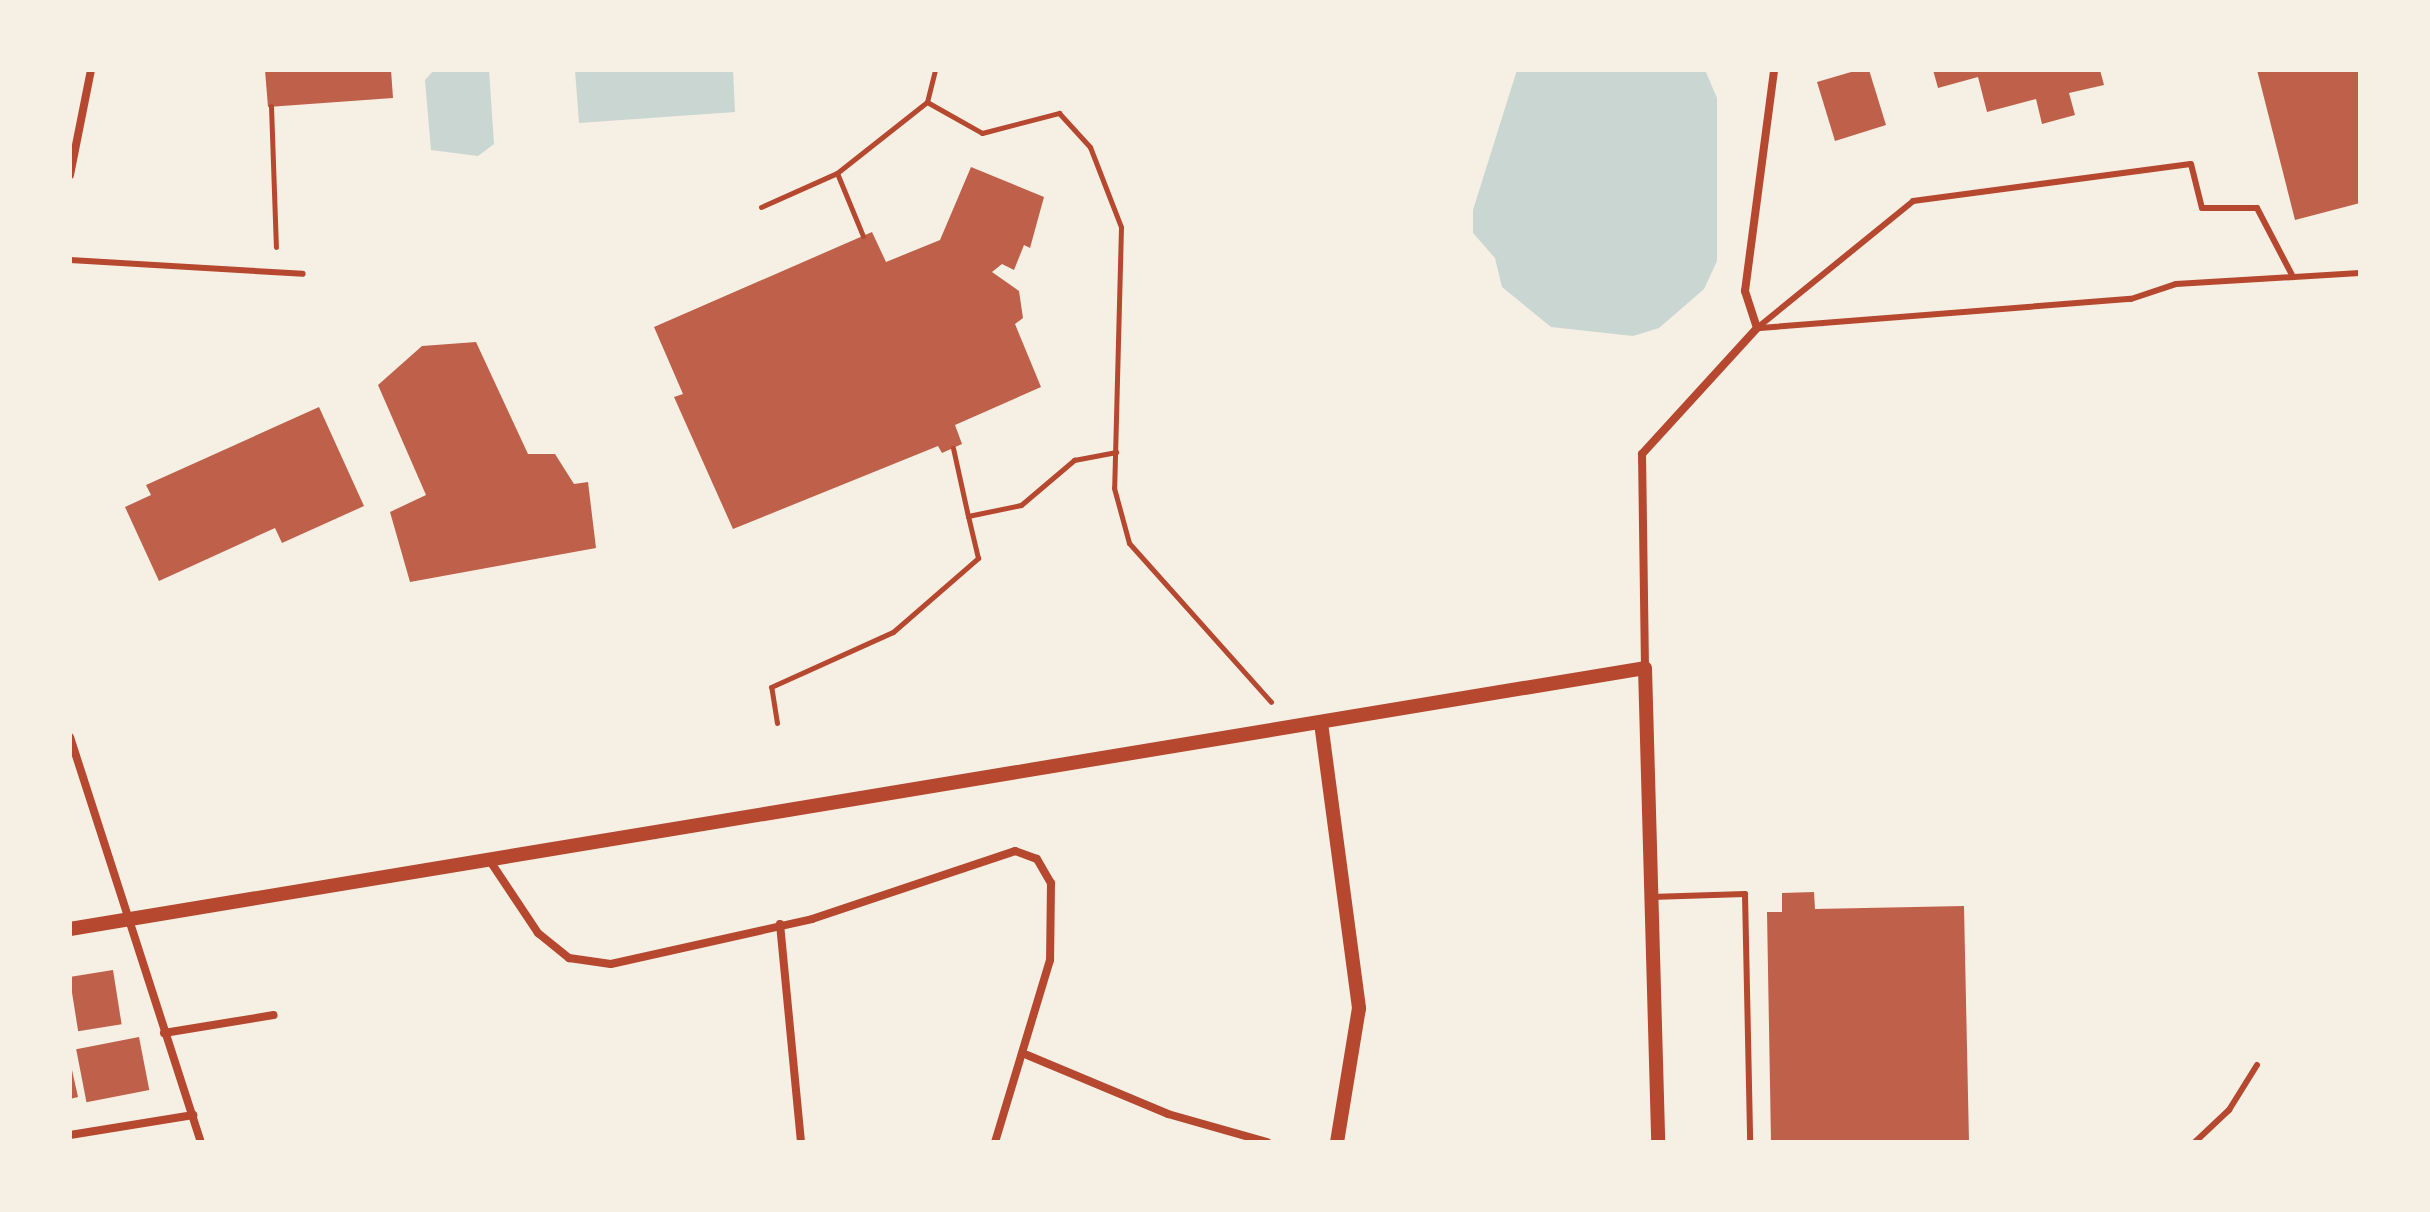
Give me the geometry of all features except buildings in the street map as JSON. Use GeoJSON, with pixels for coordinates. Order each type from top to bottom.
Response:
{"type":"FeatureCollection","features":[{"type":"Feature","properties":{"kind":"street"},"geometry":{"type":"LineString","coordinates":[[70,175],[91,70]]}},
{"type":"Feature","properties":{"kind":"street"},"geometry":{"type":"LineString","coordinates":[[1658,1142],[1642,454],[1757,328],[1745,291],[1774,70]]}},
{"type":"Feature","properties":{"kind":"street"},"geometry":{"type":"LineString","coordinates":[[70,929],[1645,668]]}},
{"type":"Feature","properties":{"kind":"street"},"geometry":{"type":"LineString","coordinates":[[1321,723],[1349,892],[1359,1008],[1337,1142]]}},
{"type":"Feature","properties":{"kind":"street"},"geometry":{"type":"LineString","coordinates":[[70,737],[201,1142]]}},
{"type":"Feature","properties":{"kind":"street"},"geometry":{"type":"LineString","coordinates":[[490,861],[538,933],[569,958],[611,964],[780,924],[1015,851],[1037,859],[1051,883],[1050,960],[1027,1055],[995,1142]]}},
{"type":"Feature","properties":{"kind":"street"},"geometry":{"type":"LineString","coordinates":[[780,924],[801,1142]]}},
{"type":"Feature","properties":{"kind":"street"},"geometry":{"type":"LineString","coordinates":[[164,1033],[274,1015]]}},
{"type":"Feature","properties":{"kind":"street"},"geometry":{"type":"LineString","coordinates":[[1027,1055],[1168,1114],[1267,1142]]}},
{"type":"Feature","properties":{"kind":"street"},"geometry":{"type":"LineString","coordinates":[[70,1135],[193,1115]]}},
{"type":"Feature","properties":{"kind":"lane"},"geometry":{"type":"LineString","coordinates":[[1757,328],[1913,201],[2191,164],[2202,208],[2257,208],[2293,277]]}},
{"type":"Feature","properties":{"kind":"lane"},"geometry":{"type":"LineString","coordinates":[[70,260],[303,274]]}},
{"type":"Feature","properties":{"kind":"lane"},"geometry":{"type":"LineString","coordinates":[[1757,328],[2131,299],[2176,284],[2360,273]]}},
{"type":"Feature","properties":{"kind":"lane"},"geometry":{"type":"LineString","coordinates":[[1651,897],[1745,894],[1750,1142]]}},
{"type":"Feature","properties":{"kind":"lane"},"geometry":{"type":"LineString","coordinates":[[2195,1142],[2229,1110],[2257,1065]]}},
{"type":"Feature","properties":{"kind":"path"},"geometry":{"type":"LineString","coordinates":[[761,207],[837,173],[927,102],[935,70]]}},
{"type":"Feature","properties":{"kind":"path"},"geometry":{"type":"LineString","coordinates":[[927,102],[982,133],[1059,113],[1090,147],[1121,227],[1114,488],[1129,543],[1272,703]]}},
{"type":"Feature","properties":{"kind":"path"},"geometry":{"type":"LineString","coordinates":[[263,246],[276,247],[271,106]]}},
{"type":"Feature","properties":{"kind":"path"},"geometry":{"type":"LineString","coordinates":[[837,173],[863,236]]}},
{"type":"Feature","properties":{"kind":"path"},"geometry":{"type":"LineString","coordinates":[[777,723],[771,687],[893,632],[978,558],[953,448]]}},
{"type":"Feature","properties":{"kind":"path"},"geometry":{"type":"LineString","coordinates":[[968,516],[1021,505],[1074,460],[1116,452]]}},
{"type":"Feature","properties":{"kind":"shaded area"},"geometry":{"type":"Polygon","coordinates":[[[434,70],[489,70],[494,144],[478,156],[431,150],[425,80],[434,70]]]}},
{"type":"Feature","properties":{"kind":"shaded area"},"geometry":{"type":"Polygon","coordinates":[[[575,70],[733,70],[735,112],[579,123],[575,70]]]}},
{"type":"Feature","properties":{"kind":"shaded area"},"geometry":{"type":"Polygon","coordinates":[[[1517,70],[1705,70],[1717,98],[1717,261],[1704,289],[1659,328],[1633,336],[1551,327],[1502,287],[1495,258],[1473,233],[1473,210],[1517,70]]]}}]}
